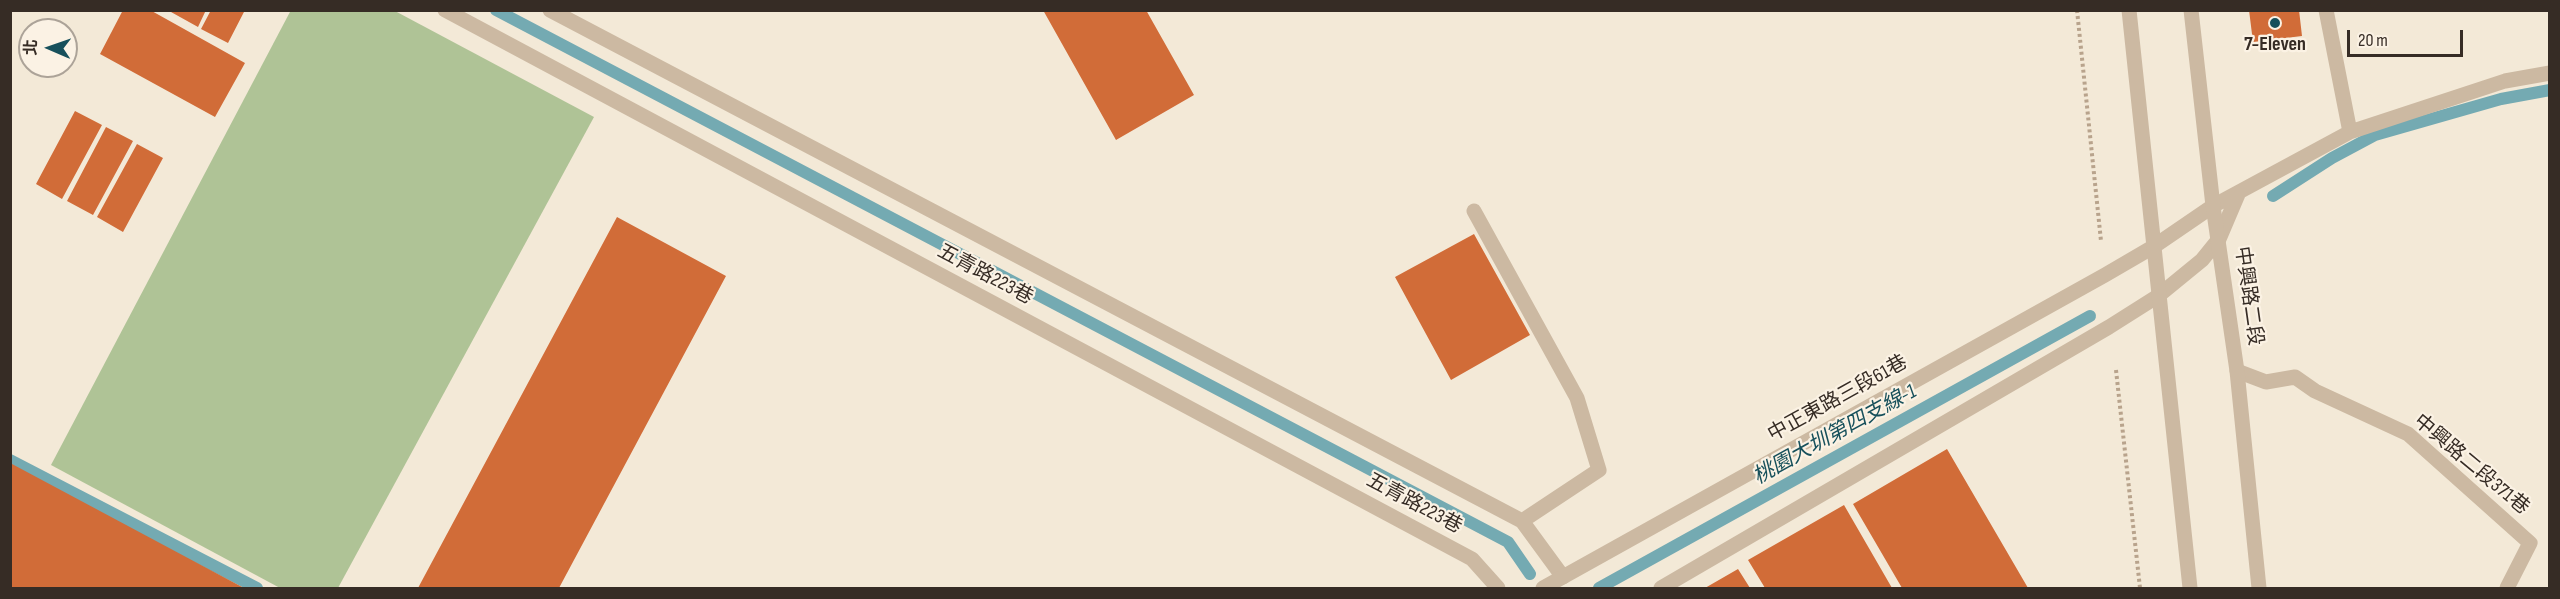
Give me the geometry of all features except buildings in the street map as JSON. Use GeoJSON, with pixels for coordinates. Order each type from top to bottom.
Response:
{"type":"FeatureCollection","features":[{"type":"Feature","properties":{"kind":"street","name":"五青路223巷"},"geometry":{"type":"LineString","coordinates":[[445,10],[1472,559],[1498,588]]}},
{"type":"Feature","properties":{"kind":"street","name":"五青路223巷"},"geometry":{"type":"LineString","coordinates":[[550,10],[1522,521],[1563,577]]}},
{"type":"Feature","properties":{"kind":"street"},"geometry":{"type":"LineString","coordinates":[[2129,10],[2190,588]]}},
{"type":"Feature","properties":{"kind":"street","name":"中興路二段"},"geometry":{"type":"LineString","coordinates":[[2191,10],[2213,206],[2237,371],[2259,588]]}},
{"type":"Feature","properties":{"kind":"street"},"geometry":{"type":"LineString","coordinates":[[2326,10],[2350,132]]}},
{"type":"Feature","properties":{"kind":"street","name":"中正東路三段61巷"},"geometry":{"type":"LineString","coordinates":[[1543,588],[2153,246],[2213,206],[2350,132],[2505,81],[2550,73]]}},
{"type":"Feature","properties":{"kind":"street"},"geometry":{"type":"LineString","coordinates":[[1661,588],[2109,327],[2158,296],[2202,260],[2219,239],[2239,192]]}},
{"type":"Feature","properties":{"kind":"street"},"geometry":{"type":"LineString","coordinates":[[1474,211],[1577,398],[1599,470],[1522,521]]}},
{"type":"Feature","properties":{"kind":"street","name":"中興路二段371巷"},"geometry":{"type":"LineString","coordinates":[[2237,371],[2266,382],[2295,377],[2315,391],[2408,434],[2530,543],[2507,588]]}},
{"type":"Feature","properties":{"kind":"path"},"geometry":{"type":"LineString","coordinates":[[2077,10],[2101,241]]}},
{"type":"Feature","properties":{"kind":"path"},"geometry":{"type":"LineString","coordinates":[[2116,370],[2140,588]]}},
{"type":"Feature","properties":{"kind":"green space"},"geometry":{"type":"Polygon","coordinates":[[[291,10],[395,11],[594,117],[338,588],[280,588],[51,465],[291,10]]]}},
{"type":"Feature","properties":{"kind":"waterway"},"geometry":{"type":"LineString","coordinates":[[496,10],[1508,542],[1530,574]]}},
{"type":"Feature","properties":{"kind":"waterway","name":"桃園大圳第四支線-1"},"geometry":{"type":"LineString","coordinates":[[2273,196],[2332,158],[2375,135],[2501,99],[2550,90]]}},
{"type":"Feature","properties":{"kind":"waterway","name":"桃園大圳第四支線-1"},"geometry":{"type":"LineString","coordinates":[[1599,588],[2090,316]]}},
{"type":"Feature","properties":{"kind":"waterway"},"geometry":{"type":"LineString","coordinates":[[10,460],[257,588]]}},
{"type":"Feature","properties":{"kind":"place","name":"7-Eleven"},"geometry":{"type":"Point","coordinates":[2275,23]}}]}
